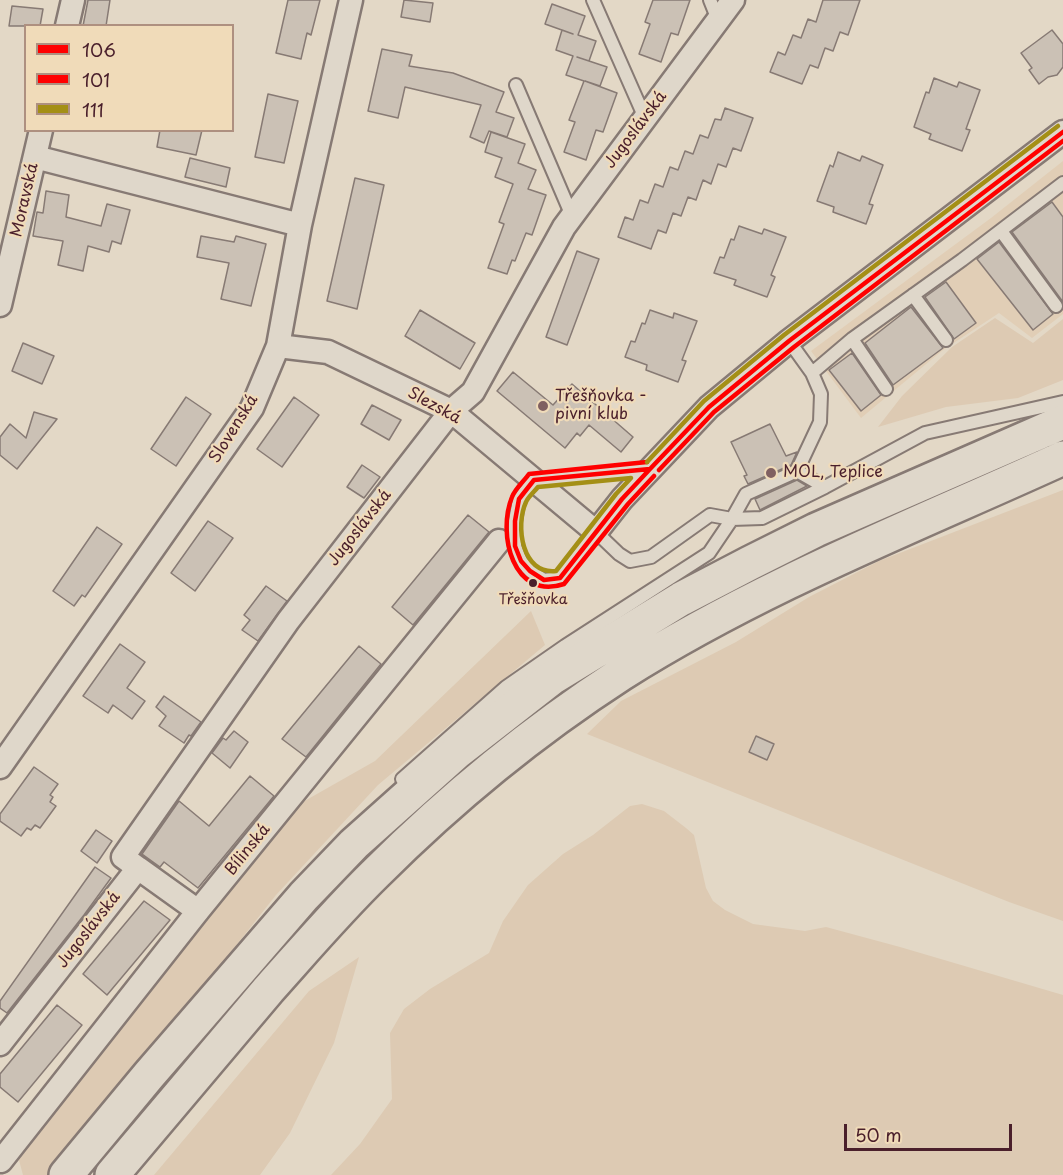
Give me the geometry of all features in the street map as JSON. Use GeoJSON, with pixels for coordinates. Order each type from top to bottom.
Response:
{"type":"FeatureCollection","features":[{"type":"Feature","properties":{"kind":"highway"},"geometry":{"type":"LineString","coordinates":[[66,1175],[304,896],[354,844],[457,752],[552,678],[681,599],[807,535],[1063,422]]}},
{"type":"Feature","properties":{"kind":"highway"},"geometry":{"type":"LineString","coordinates":[[112,1175],[327,923],[376,872],[479,778],[530,737],[620,675],[734,608],[788,581],[1063,460]]}},
{"type":"Feature","properties":{"kind":"street"},"geometry":{"type":"LineString","coordinates":[[67,24],[73,0]]}},
{"type":"Feature","properties":{"kind":"street","name":"Slovenská"},"geometry":{"type":"LineString","coordinates":[[0,767],[252,408],[278,346],[300,225],[351,0]]}},
{"type":"Feature","properties":{"kind":"street","name":"Jugoslávská"},"geometry":{"type":"LineString","coordinates":[[0,1044],[138,868],[123,857],[288,621],[451,411],[472,392],[552,247],[572,216],[645,118],[714,10],[733,0]]}},
{"type":"Feature","properties":{"kind":"street","name":"Moravská"},"geometry":{"type":"LineString","coordinates":[[0,304],[41,132]]}},
{"type":"Feature","properties":{"kind":"street"},"geometry":{"type":"LineString","coordinates":[[596,532],[622,499],[709,407],[789,341],[1063,132]]}},
{"type":"Feature","properties":{"kind":"street"},"geometry":{"type":"LineString","coordinates":[[35,157],[300,225]]}},
{"type":"Feature","properties":{"kind":"street","name":"Slezská"},"geometry":{"type":"LineString","coordinates":[[278,346],[328,352],[451,411],[596,532]]}},
{"type":"Feature","properties":{"kind":"street","name":"Bílinská"},"geometry":{"type":"LineString","coordinates":[[3,1164],[198,911],[499,541]]}},
{"type":"Feature","properties":{"kind":"street"},"geometry":{"type":"LineString","coordinates":[[138,868],[198,911]]}},
{"type":"Feature","properties":{"kind":"lane"},"geometry":{"type":"LineString","coordinates":[[593,0],[645,118]]}},
{"type":"Feature","properties":{"kind":"lane"},"geometry":{"type":"LineString","coordinates":[[516,85],[572,216]]}},
{"type":"Feature","properties":{"kind":"lane"},"geometry":{"type":"LineString","coordinates":[[812,373],[852,339],[1062,185]]}},
{"type":"Feature","properties":{"kind":"lane"},"geometry":{"type":"LineString","coordinates":[[1001,231],[1056,306]]}},
{"type":"Feature","properties":{"kind":"lane"},"geometry":{"type":"LineString","coordinates":[[913,296],[946,340]]}},
{"type":"Feature","properties":{"kind":"lane"},"geometry":{"type":"LineString","coordinates":[[852,339],[886,389]]}},
{"type":"Feature","properties":{"kind":"lane"},"geometry":{"type":"LineString","coordinates":[[393,788],[506,687],[709,553],[746,494],[798,471],[820,422],[820,394],[812,373],[789,341]]}},
{"type":"Feature","properties":{"kind":"lane"},"geometry":{"type":"LineString","coordinates":[[652,469],[534,480],[519,499],[515,522],[515,546],[521,561],[530,572],[544,580],[560,578],[596,532],[619,554],[630,561],[651,557],[710,515],[732,519],[762,518],[925,433],[1063,402]]}},
{"type":"Feature","properties":{"kind":"lane"},"geometry":{"type":"LineString","coordinates":[[798,471],[825,487]]}},
{"type":"Feature","properties":{"kind":"lane"},"geometry":{"type":"LineString","coordinates":[[304,896],[344,837]]}},
{"type":"Feature","properties":{"kind":"shaded area"},"geometry":{"type":"Polygon","coordinates":[[[1063,161],[1063,314],[1032,338],[999,313],[943,350],[861,418],[811,351],[991,218],[1063,161]]]}},
{"type":"Feature","properties":{"kind":"shaded area"},"geometry":{"type":"Polygon","coordinates":[[[995,318],[1033,343],[1063,319],[1063,380],[1018,398],[946,407],[878,427],[902,396],[952,347],[995,318]]]}},
{"type":"Feature","properties":{"kind":"shaded area"},"geometry":{"type":"Polygon","coordinates":[[[1063,490],[1063,921],[1009,902],[587,734],[621,701],[736,642],[809,597],[879,561],[1063,490]]]}},
{"type":"Feature","properties":{"kind":"shaded area"},"geometry":{"type":"Polygon","coordinates":[[[531,611],[545,645],[378,785],[276,895],[178,1019],[49,1175],[23,1175],[16,1149],[294,807],[375,761],[531,611]]]}},
{"type":"Feature","properties":{"kind":"shaded area"},"geometry":{"type":"Polygon","coordinates":[[[642,804],[664,811],[694,835],[706,888],[713,901],[725,910],[753,924],[805,931],[826,927],[1063,995],[1063,1175],[331,1175],[360,1144],[392,1099],[390,1033],[404,1009],[430,989],[489,953],[503,921],[528,885],[563,854],[593,835],[630,806],[642,804]]]}},
{"type":"Feature","properties":{"kind":"shaded area"},"geometry":{"type":"Polygon","coordinates":[[[359,957],[334,1043],[290,1133],[260,1175],[154,1175],[309,991],[359,957]]]}},
{"type":"Feature","properties":{"kind":"building"},"geometry":{"type":"Polygon","coordinates":[[[88,0],[110,0],[106,24],[83,24],[88,0]]]}},
{"type":"Feature","properties":{"kind":"building"},"geometry":{"type":"Polygon","coordinates":[[[288,0],[320,0],[311,35],[307,33],[301,59],[276,53],[288,0]]]}},
{"type":"Feature","properties":{"kind":"building"},"geometry":{"type":"Polygon","coordinates":[[[404,0],[433,3],[430,22],[401,17],[404,0]]]}},
{"type":"Feature","properties":{"kind":"building"},"geometry":{"type":"Polygon","coordinates":[[[653,0],[690,0],[678,35],[671,33],[661,62],[639,54],[650,24],[645,22],[653,0]]]}},
{"type":"Feature","properties":{"kind":"building"},"geometry":{"type":"Polygon","coordinates":[[[823,0],[860,0],[848,35],[840,32],[833,51],[825,48],[818,68],[810,65],[802,84],[770,72],[778,52],[785,55],[793,35],[801,38],[808,19],[816,22],[823,0]]]}},
{"type":"Feature","properties":{"kind":"building"},"geometry":{"type":"Polygon","coordinates":[[[552,4],[585,16],[578,35],[596,41],[589,61],[607,67],[600,86],[585,81],[617,93],[603,132],[596,130],[586,160],[564,152],[575,122],[569,120],[584,81],[566,75],[573,56],[556,50],[562,30],[545,24],[552,4]]]}},
{"type":"Feature","properties":{"kind":"building"},"geometry":{"type":"Polygon","coordinates":[[[12,6],[43,9],[40,24],[9,26],[12,6]]]}},
{"type":"Feature","properties":{"kind":"building"},"geometry":{"type":"Polygon","coordinates":[[[1052,30],[1063,44],[1063,67],[1057,75],[1048,77],[1039,84],[1029,70],[1032,68],[1021,53],[1052,30]]]}},
{"type":"Feature","properties":{"kind":"building"},"geometry":{"type":"Polygon","coordinates":[[[382,49],[412,55],[409,66],[453,73],[504,92],[496,112],[514,118],[507,137],[489,131],[484,143],[470,137],[481,105],[405,87],[398,118],[368,111],[382,49]]]}},
{"type":"Feature","properties":{"kind":"building"},"geometry":{"type":"Polygon","coordinates":[[[934,78],[957,87],[959,82],[980,90],[966,129],[970,130],[962,151],[929,139],[931,134],[914,127],[926,92],[929,93],[934,78]]]}},
{"type":"Feature","properties":{"kind":"building"},"geometry":{"type":"Polygon","coordinates":[[[268,94],[298,101],[284,163],[255,157],[268,94]]]}},
{"type":"Feature","properties":{"kind":"building"},"geometry":{"type":"Polygon","coordinates":[[[725,108],[753,118],[741,151],[733,148],[726,167],[718,164],[711,184],[703,180],[696,200],[688,197],[681,216],[673,213],[666,233],[658,230],[651,249],[618,237],[625,217],[633,220],[640,200],[648,203],[655,184],[663,187],[670,167],[678,170],[685,151],[693,154],[700,135],[708,138],[715,119],[721,120],[725,108]]]}},
{"type":"Feature","properties":{"kind":"building"},"geometry":{"type":"Polygon","coordinates":[[[160,132],[202,132],[196,155],[157,147],[160,132]]]}},
{"type":"Feature","properties":{"kind":"building"},"geometry":{"type":"Polygon","coordinates":[[[491,132],[525,144],[518,163],[536,170],[528,189],[546,195],[532,235],[526,233],[507,274],[488,268],[504,224],[499,222],[513,184],[495,177],[502,158],[485,152],[491,132]]]}},
{"type":"Feature","properties":{"kind":"building"},"geometry":{"type":"Polygon","coordinates":[[[838,152],[860,161],[862,156],[883,165],[869,204],[873,205],[866,224],[833,212],[834,207],[817,201],[830,165],[833,167],[838,152]]]}},
{"type":"Feature","properties":{"kind":"building"},"geometry":{"type":"Polygon","coordinates":[[[190,158],[230,168],[226,187],[185,177],[190,158]]]}},
{"type":"Feature","properties":{"kind":"building"},"geometry":{"type":"Polygon","coordinates":[[[355,178],[384,185],[357,309],[327,301],[355,178]]]}},
{"type":"Feature","properties":{"kind":"building"},"geometry":{"type":"Polygon","coordinates":[[[46,191],[69,195],[66,217],[101,226],[107,204],[130,210],[121,244],[112,241],[109,252],[88,246],[83,271],[58,265],[63,241],[33,236],[37,212],[43,213],[46,191]]]}},
{"type":"Feature","properties":{"kind":"building"},"geometry":{"type":"Polygon","coordinates":[[[1052,202],[1063,217],[1063,302],[1012,232],[1052,202]]]}},
{"type":"Feature","properties":{"kind":"building"},"geometry":{"type":"Polygon","coordinates":[[[739,226],[762,234],[764,229],[786,237],[771,275],[775,277],[767,297],[734,285],[736,280],[714,273],[720,257],[724,258],[739,226]]]}},
{"type":"Feature","properties":{"kind":"building"},"geometry":{"type":"Polygon","coordinates":[[[201,236],[234,242],[236,236],[266,244],[251,306],[221,299],[229,263],[197,257],[201,236]]]}},
{"type":"Feature","properties":{"kind":"building"},"geometry":{"type":"Polygon","coordinates":[[[999,242],[1053,314],[1033,330],[977,259],[999,242]]]}},
{"type":"Feature","properties":{"kind":"building"},"geometry":{"type":"Polygon","coordinates":[[[577,251],[599,259],[567,345],[546,337],[577,251]]]}},
{"type":"Feature","properties":{"kind":"building"},"geometry":{"type":"Polygon","coordinates":[[[946,282],[976,323],[954,339],[925,297],[946,282]]]}},
{"type":"Feature","properties":{"kind":"building"},"geometry":{"type":"Polygon","coordinates":[[[911,307],[943,348],[893,385],[865,343],[911,307]]]}},
{"type":"Feature","properties":{"kind":"building"},"geometry":{"type":"Polygon","coordinates":[[[420,310],[475,343],[460,369],[405,336],[420,310]]]}},
{"type":"Feature","properties":{"kind":"building"},"geometry":{"type":"Polygon","coordinates":[[[650,310],[673,318],[674,313],[697,321],[682,360],[686,361],[678,382],[646,370],[647,365],[625,357],[631,341],[635,342],[650,310]]]}},
{"type":"Feature","properties":{"kind":"building"},"geometry":{"type":"Polygon","coordinates":[[[23,343],[54,356],[42,384],[12,371],[23,343]]]}},
{"type":"Feature","properties":{"kind":"building"},"geometry":{"type":"Polygon","coordinates":[[[852,353],[881,395],[861,411],[829,370],[852,353]]]}},
{"type":"Feature","properties":{"kind":"building"},"geometry":{"type":"Polygon","coordinates":[[[513,372],[553,405],[572,384],[633,437],[621,452],[589,425],[580,436],[577,433],[565,448],[497,391],[513,372]]]}},
{"type":"Feature","properties":{"kind":"building"},"geometry":{"type":"Polygon","coordinates":[[[186,397],[211,414],[176,466],[151,449],[186,397]]]}},
{"type":"Feature","properties":{"kind":"building"},"geometry":{"type":"Polygon","coordinates":[[[294,397],[319,415],[282,467],[257,449],[294,397]]]}},
{"type":"Feature","properties":{"kind":"building"},"geometry":{"type":"Polygon","coordinates":[[[372,405],[401,420],[389,440],[361,424],[372,405]]]}},
{"type":"Feature","properties":{"kind":"building"},"geometry":{"type":"Polygon","coordinates":[[[34,412],[57,419],[17,469],[0,455],[0,437],[10,424],[26,438],[34,412]]]}},
{"type":"Feature","properties":{"kind":"building"},"geometry":{"type":"Polygon","coordinates":[[[770,424],[786,456],[797,452],[791,465],[748,484],[744,476],[747,475],[731,442],[770,424]]]}},
{"type":"Feature","properties":{"kind":"building"},"geometry":{"type":"Polygon","coordinates":[[[362,465],[380,477],[364,498],[347,487],[362,465]]]}},
{"type":"Feature","properties":{"kind":"building"},"geometry":{"type":"Polygon","coordinates":[[[797,480],[807,486],[760,510],[755,499],[797,480]]]}},
{"type":"Feature","properties":{"kind":"building"},"geometry":{"type":"Polygon","coordinates":[[[468,515],[489,532],[413,625],[392,607],[468,515]]]}},
{"type":"Feature","properties":{"kind":"building"},"geometry":{"type":"Polygon","coordinates":[[[208,521],[233,538],[195,591],[171,573],[208,521]]]}},
{"type":"Feature","properties":{"kind":"building"},"geometry":{"type":"Polygon","coordinates":[[[97,527],[122,544],[85,597],[82,595],[74,606],[53,591],[97,527]]]}},
{"type":"Feature","properties":{"kind":"building"},"geometry":{"type":"Polygon","coordinates":[[[266,586],[287,601],[258,641],[242,630],[250,620],[244,615],[266,586]]]}},
{"type":"Feature","properties":{"kind":"building"},"geometry":{"type":"Polygon","coordinates":[[[120,644],[145,662],[127,688],[145,701],[132,719],[113,705],[108,713],[83,696],[120,644]]]}},
{"type":"Feature","properties":{"kind":"building"},"geometry":{"type":"Polygon","coordinates":[[[359,646],[381,664],[306,757],[282,739],[359,646]]]}},
{"type":"Feature","properties":{"kind":"building"},"geometry":{"type":"Polygon","coordinates":[[[164,696],[201,722],[184,743],[159,726],[166,716],[156,707],[164,696]]]}},
{"type":"Feature","properties":{"kind":"building"},"geometry":{"type":"Polygon","coordinates":[[[234,731],[248,742],[230,768],[212,753],[223,738],[226,740],[234,731]]]}},
{"type":"Feature","properties":{"kind":"building"},"geometry":{"type":"Polygon","coordinates":[[[756,736],[774,744],[767,760],[749,752],[756,736]]]}},
{"type":"Feature","properties":{"kind":"building"},"geometry":{"type":"Polygon","coordinates":[[[34,767],[58,784],[50,795],[53,797],[50,802],[56,806],[40,828],[35,825],[31,830],[27,828],[21,836],[0,821],[0,814],[34,767]]]}},
{"type":"Feature","properties":{"kind":"building"},"geometry":{"type":"Polygon","coordinates":[[[250,776],[274,796],[198,888],[164,862],[160,867],[142,854],[179,801],[209,826],[250,776]]]}},
{"type":"Feature","properties":{"kind":"building"},"geometry":{"type":"Polygon","coordinates":[[[96,830],[112,841],[97,863],[81,851],[96,830]]]}},
{"type":"Feature","properties":{"kind":"building"},"geometry":{"type":"Polygon","coordinates":[[[95,867],[111,878],[7,1013],[0,1008],[0,1001],[95,867]]]}},
{"type":"Feature","properties":{"kind":"building"},"geometry":{"type":"Polygon","coordinates":[[[144,901],[170,920],[107,995],[83,974],[144,901]]]}},
{"type":"Feature","properties":{"kind":"building"},"geometry":{"type":"Polygon","coordinates":[[[57,1005],[82,1025],[18,1102],[0,1087],[0,1074],[57,1005]]]}},
{"type":"Feature","properties":{"kind":"transit line","name":"111"},"geometry":{"type":"LineString","coordinates":[[647,462],[704,401],[784,335],[1058,126]]}},
{"type":"Feature","properties":{"kind":"transit line","name":"106"},"geometry":{"type":"LineString","coordinates":[[650,469],[709,407],[789,341],[1063,132]]}},
{"type":"Feature","properties":{"kind":"transit line","name":"101"},"geometry":{"type":"LineString","coordinates":[[659,470],[714,412],[794,347],[1063,141]]}},
{"type":"Feature","properties":{"kind":"transit line","name":"101"},"geometry":{"type":"LineString","coordinates":[[647,462],[529,474],[513,494],[508,512],[508,545],[513,561],[521,574],[532,583],[547,587],[564,584],[628,504],[654,476]]}},
{"type":"Feature","properties":{"kind":"transit line","name":"106"},"geometry":{"type":"LineString","coordinates":[[650,469],[622,499],[560,578],[544,580],[530,571],[521,561],[515,546],[515,521],[519,499],[534,480],[650,469]]}},
{"type":"Feature","properties":{"kind":"transit line","name":"111"},"geometry":{"type":"LineString","coordinates":[[631,478],[556,571],[544,570],[535,565],[524,547],[521,523],[527,500],[538,487],[631,478]]}},
{"type":"Feature","properties":{"kind":"place","name":"Třešňovka - pivní klub"},"geometry":{"type":"Point","coordinates":[543,406]}},
{"type":"Feature","properties":{"kind":"place","name":"MOL, Teplice"},"geometry":{"type":"Point","coordinates":[771,473]}},
{"type":"Feature","properties":{"kind":"place","name":"Třešňovka"},"geometry":{"type":"Point","coordinates":[533,583]}}]}
